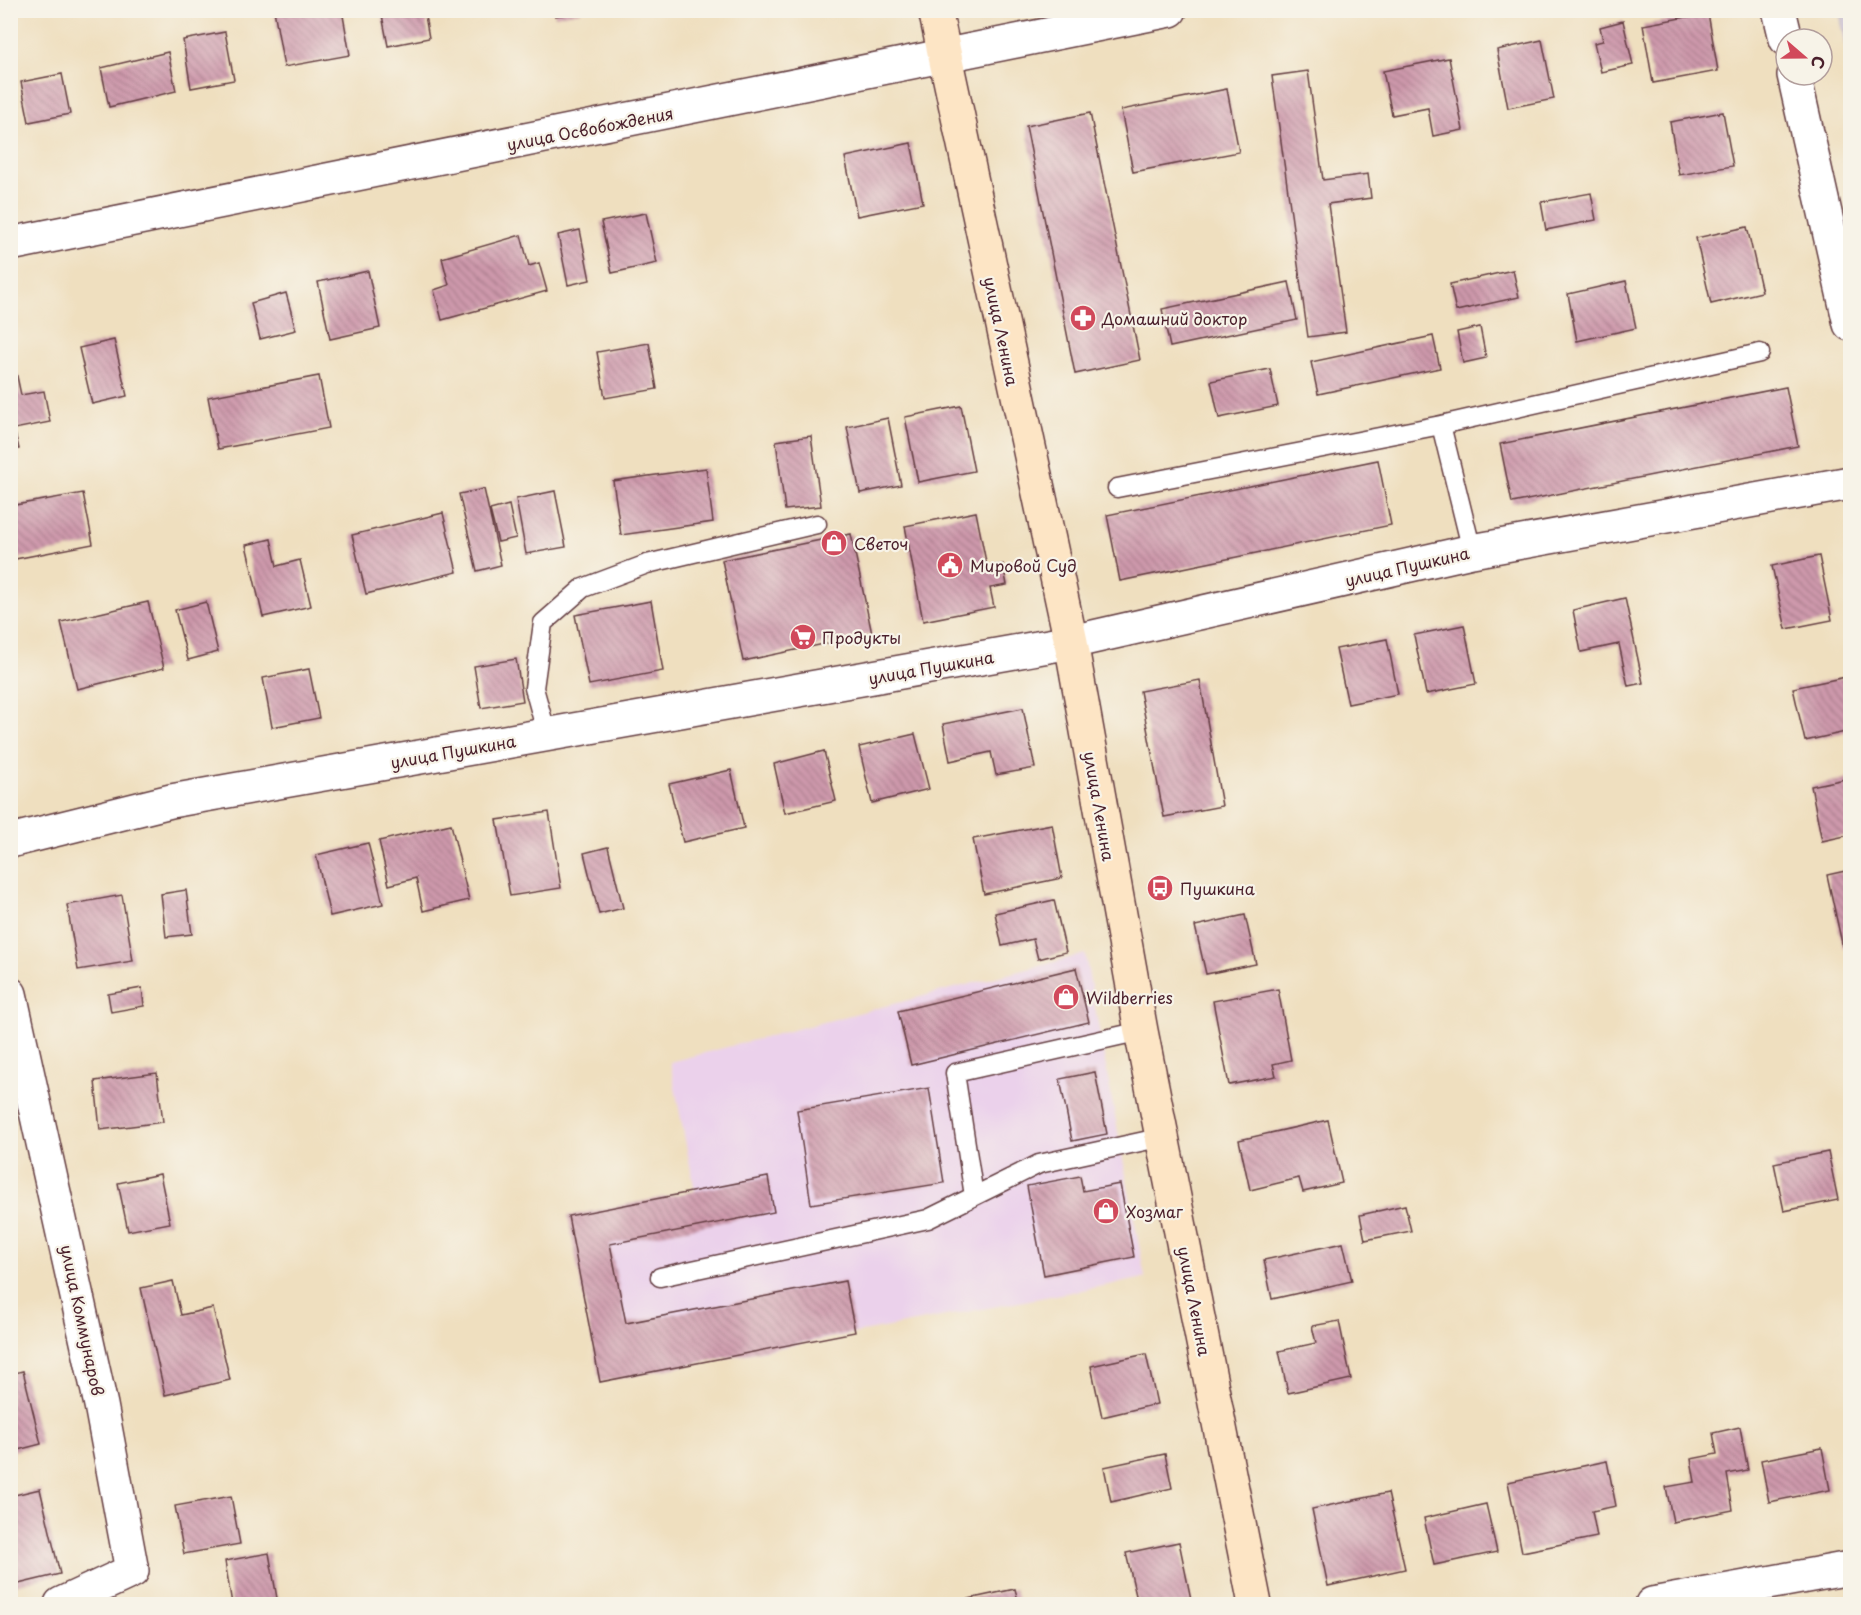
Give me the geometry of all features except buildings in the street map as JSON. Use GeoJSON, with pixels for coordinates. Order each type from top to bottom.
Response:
{"type":"FeatureCollection","features":[{"type":"Feature","properties":{"kind":"main road","name":"улица Ленина"},"geometry":{"type":"LineString","coordinates":[[935,10],[1071,642],[1141,1031],[1255,1605]]}},
{"type":"Feature","properties":{"kind":"street","name":"улица Освобождения"},"geometry":{"type":"LineString","coordinates":[[10,244],[1170,10]]}},
{"type":"Feature","properties":{"kind":"street"},"geometry":{"type":"LineString","coordinates":[[1779,10],[1783,27]]}},
{"type":"Feature","properties":{"kind":"street"},"geometry":{"type":"LineString","coordinates":[[1797,87],[1851,324]]}},
{"type":"Feature","properties":{"kind":"street","name":"улица Пушкина"},"geometry":{"type":"LineString","coordinates":[[10,841],[171,801],[1071,642],[1472,551],[1851,483]]}},
{"type":"Feature","properties":{"kind":"street","name":"улица Коммунаров"},"geometry":{"type":"LineString","coordinates":[[10,994],[101,1405],[132,1571],[61,1605]]}},
{"type":"Feature","properties":{"kind":"street"},"geometry":{"type":"LineString","coordinates":[[1652,1605],[1851,1568]]}},
{"type":"Feature","properties":{"kind":"lane"},"geometry":{"type":"LineString","coordinates":[[1118,488],[1442,425],[1760,352]]}},
{"type":"Feature","properties":{"kind":"lane"},"geometry":{"type":"LineString","coordinates":[[1442,425],[1472,551]]}},
{"type":"Feature","properties":{"kind":"lane"},"geometry":{"type":"LineString","coordinates":[[547,735],[534,688],[543,623],[583,588],[647,564],[817,524]]}},
{"type":"Feature","properties":{"kind":"lane"},"geometry":{"type":"LineString","coordinates":[[974,1196],[955,1073],[1141,1031]]}},
{"type":"Feature","properties":{"kind":"lane"},"geometry":{"type":"LineString","coordinates":[[660,1278],[928,1218],[1039,1164],[1163,1137]]}},
{"type":"Feature","properties":{"kind":"shaded area"},"geometry":{"type":"Polygon","coordinates":[[[1839,11],[1850,11],[1850,69],[1839,11]]]}},
{"type":"Feature","properties":{"kind":"shaded area"},"geometry":{"type":"Polygon","coordinates":[[[1085,954],[1145,1278],[600,1382],[568,1216],[695,1191],[670,1062],[1085,954]]]}},
{"type":"Feature","properties":{"kind":"place","name":"Домашний доктор"},"geometry":{"type":"Point","coordinates":[1083,318]}},
{"type":"Feature","properties":{"kind":"place","name":"Светоч"},"geometry":{"type":"Point","coordinates":[834,543]}},
{"type":"Feature","properties":{"kind":"place","name":"Мировой Суд"},"geometry":{"type":"Point","coordinates":[950,565]}},
{"type":"Feature","properties":{"kind":"place","name":"Продукты"},"geometry":{"type":"Point","coordinates":[803,637]}},
{"type":"Feature","properties":{"kind":"place","name":"Пушкина"},"geometry":{"type":"Point","coordinates":[1160,888]}},
{"type":"Feature","properties":{"kind":"place","name":"Wildberries"},"geometry":{"type":"Point","coordinates":[1066,997]}},
{"type":"Feature","properties":{"kind":"place","name":"Хозмаг"},"geometry":{"type":"Point","coordinates":[1106,1211]}}]}
